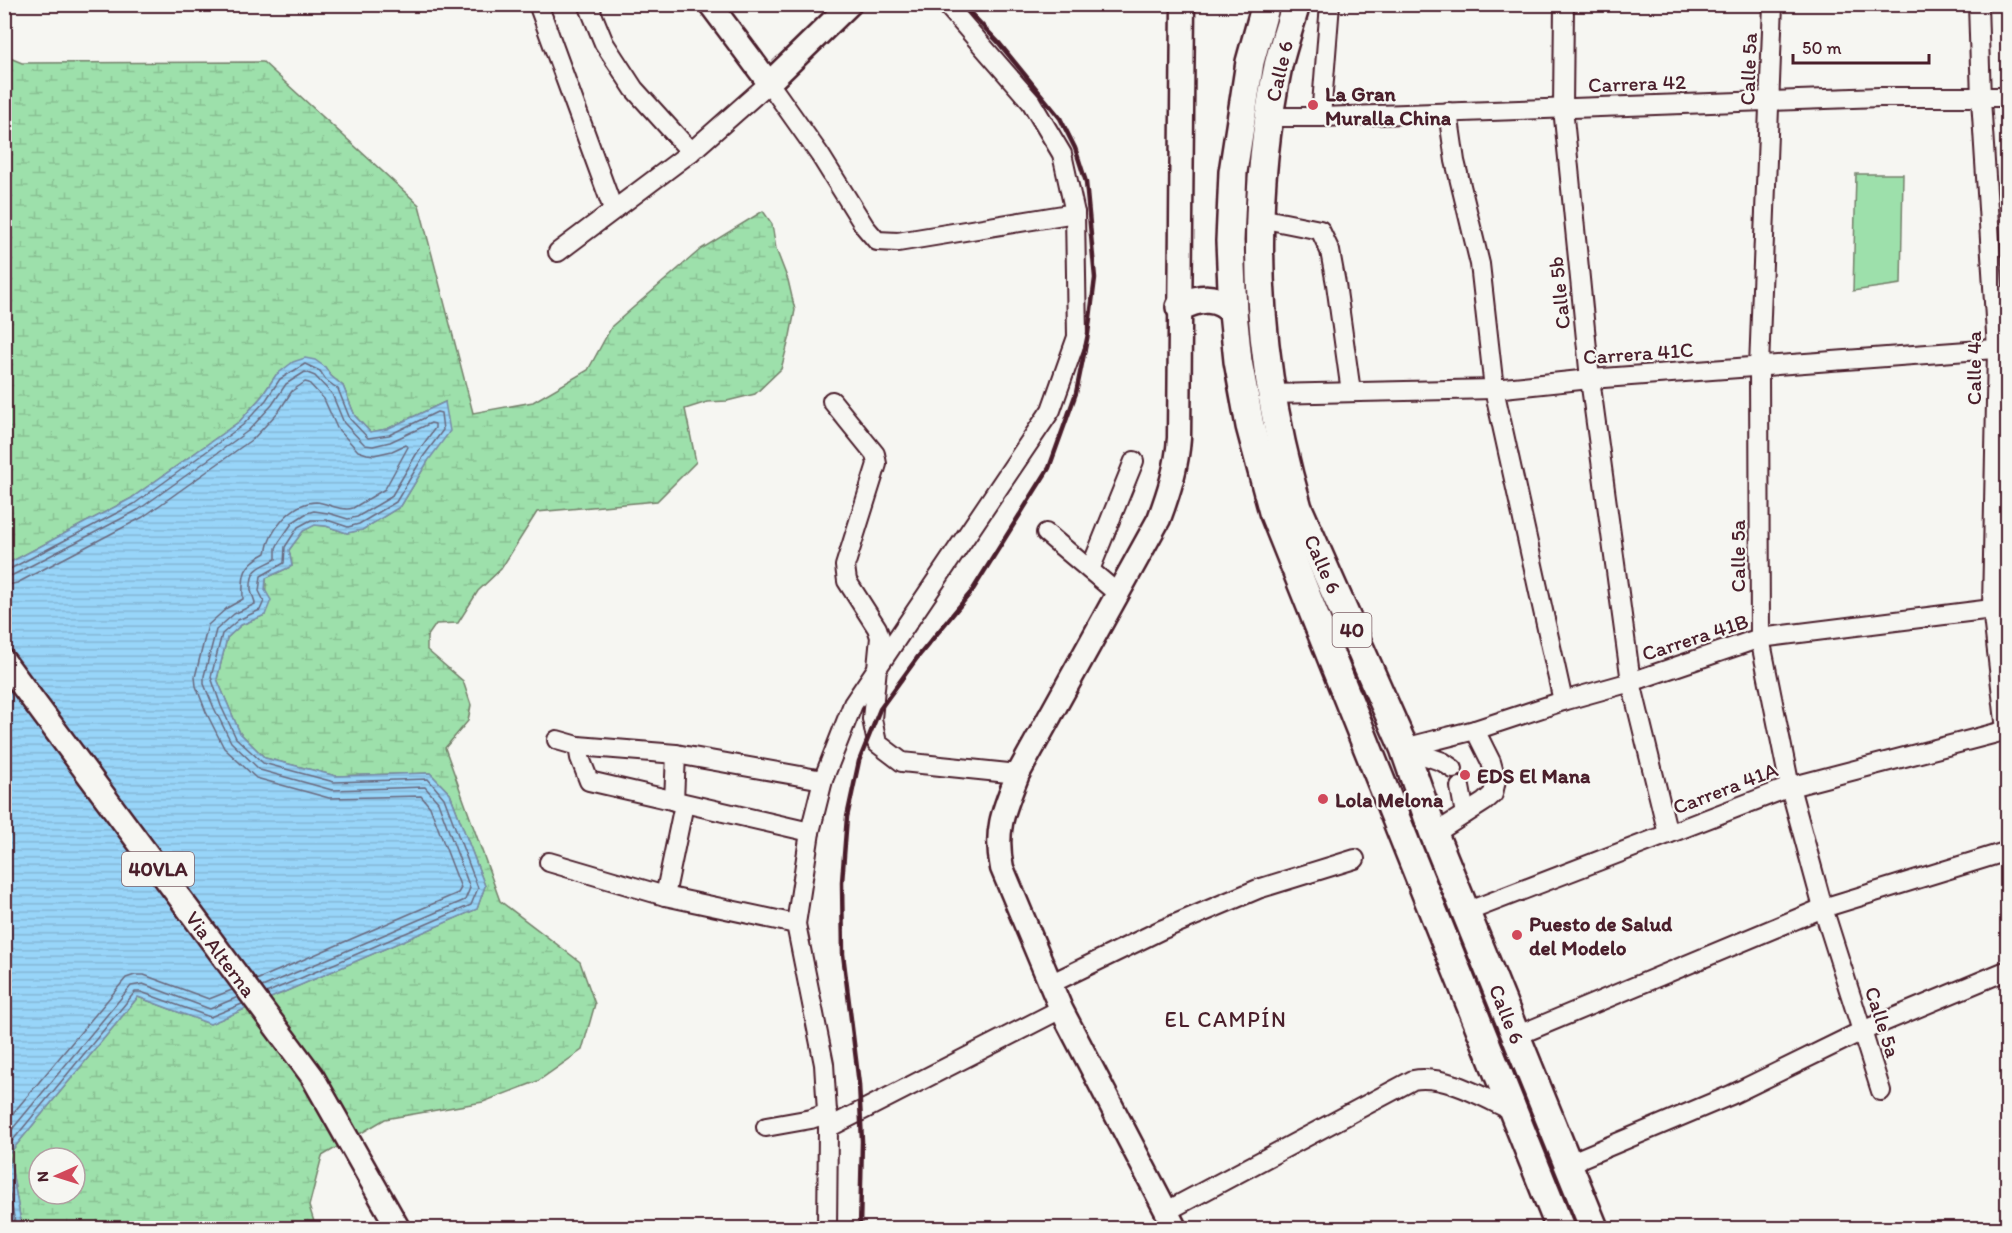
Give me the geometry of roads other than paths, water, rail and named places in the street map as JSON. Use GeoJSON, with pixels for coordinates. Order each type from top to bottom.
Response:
{"type":"FeatureCollection","features":[{"type":"Feature","properties":{"kind":"highway","name":"Calle 6"},"geometry":{"type":"LineString","coordinates":[[1266,4],[1250,62],[1233,172],[1230,242],[1238,361],[1250,426],[1273,512],[1560,1228]]}},
{"type":"Feature","properties":{"kind":"highway","name":"Calle 6"},"geometry":{"type":"LineString","coordinates":[[1296,4],[1279,64],[1269,117],[1263,164],[1258,262],[1263,338],[1271,394],[1298,508],[1404,748],[1434,834],[1593,1228]]}},
{"type":"Feature","properties":{"kind":"highway"},"geometry":{"type":"LineString","coordinates":[[1180,307],[1203,298],[1226,305],[1233,312]]}},
{"type":"Feature","properties":{"kind":"main road"},"geometry":{"type":"LineString","coordinates":[[710,4],[769,83],[850,4]]}},
{"type":"Feature","properties":{"kind":"main road"},"geometry":{"type":"LineString","coordinates":[[1171,1220],[1061,1009],[1002,868],[998,849],[1001,817],[1018,774],[1159,519],[1177,463],[1183,4]]}},
{"type":"Feature","properties":{"kind":"main road","name":"Via Alterna"},"geometry":{"type":"LineString","coordinates":[[4,661],[312,1076],[399,1228]]}},
{"type":"Feature","properties":{"kind":"street"},"geometry":{"type":"LineString","coordinates":[[538,4],[613,209]]}},
{"type":"Feature","properties":{"kind":"street"},"geometry":{"type":"LineString","coordinates":[[588,4],[604,43],[634,89],[691,152]]}},
{"type":"Feature","properties":{"kind":"street"},"geometry":{"type":"LineString","coordinates":[[827,1228],[828,1120],[824,1064],[796,924],[810,832],[823,780],[853,704],[1051,410],[1077,337],[1075,213],[1062,154],[1031,102],[946,4]]}},
{"type":"Feature","properties":{"kind":"street"},"geometry":{"type":"LineString","coordinates":[[1321,117],[1330,4]]}},
{"type":"Feature","properties":{"kind":"street","name":"Calle 5b"},"geometry":{"type":"LineString","coordinates":[[1564,4],[1563,108],[1590,379],[1631,682],[1668,834]]}},
{"type":"Feature","properties":{"kind":"street","name":"Calle 5a"},"geometry":{"type":"LineString","coordinates":[[1773,4],[1758,367],[1760,638],[1790,787],[1823,908],[1881,1091]]}},
{"type":"Feature","properties":{"kind":"street","name":"Calle 4a"},"geometry":{"type":"LineString","coordinates":[[1978,4],[1981,99],[2002,349],[2000,607],[2007,730]]}},
{"type":"Feature","properties":{"kind":"street"},"geometry":{"type":"LineString","coordinates":[[558,252],[691,152],[769,83],[820,155],[865,227],[877,241],[898,242],[1075,213]]}},
{"type":"Feature","properties":{"kind":"street","name":"Carrera 42"},"geometry":{"type":"LineString","coordinates":[[1269,117],[1880,97],[1981,99],[2007,97]]}},
{"type":"Feature","properties":{"kind":"street"},"geometry":{"type":"LineString","coordinates":[[1448,112],[1455,161],[1480,264],[1494,389],[1563,700]]}},
{"type":"Feature","properties":{"kind":"street"},"geometry":{"type":"LineString","coordinates":[[1260,218],[1320,230],[1330,251],[1351,392]]}},
{"type":"Feature","properties":{"kind":"street","name":"Carrera 41C"},"geometry":{"type":"LineString","coordinates":[[1271,394],[1494,389],[1590,379],[2002,349]]}},
{"type":"Feature","properties":{"kind":"street"},"geometry":{"type":"LineString","coordinates":[[832,400],[875,454],[877,464],[845,566],[847,581],[877,628],[880,637],[872,719],[877,743],[902,762],[1018,774]]}},
{"type":"Feature","properties":{"kind":"street"},"geometry":{"type":"LineString","coordinates":[[1090,570],[1134,460]]}},
{"type":"Feature","properties":{"kind":"street"},"geometry":{"type":"LineString","coordinates":[[1046,533],[1117,593]]}},
{"type":"Feature","properties":{"kind":"street","name":"Carrera 41B"},"geometry":{"type":"LineString","coordinates":[[1404,748],[1475,730],[1563,700],[1631,682],[1760,638],[2000,607]]}},
{"type":"Feature","properties":{"kind":"street"},"geometry":{"type":"LineString","coordinates":[[1434,834],[1493,794],[1496,780],[1491,762],[1475,730]]}},
{"type":"Feature","properties":{"kind":"street","name":"Carrera 41A"},"geometry":{"type":"LineString","coordinates":[[1466,912],[1790,787],[2007,730]]}},
{"type":"Feature","properties":{"kind":"street"},"geometry":{"type":"LineString","coordinates":[[557,741],[578,746],[676,754],[823,780]]}},
{"type":"Feature","properties":{"kind":"street"},"geometry":{"type":"LineString","coordinates":[[578,746],[589,781],[810,832]]}},
{"type":"Feature","properties":{"kind":"street"},"geometry":{"type":"LineString","coordinates":[[1404,748],[1443,762],[1452,769]]}},
{"type":"Feature","properties":{"kind":"street"},"geometry":{"type":"LineString","coordinates":[[665,896],[679,803],[676,754]]}},
{"type":"Feature","properties":{"kind":"street"},"geometry":{"type":"LineString","coordinates":[[1460,787],[1465,814]]}},
{"type":"Feature","properties":{"kind":"street"},"geometry":{"type":"LineString","coordinates":[[1516,1036],[1823,908],[2007,850]]}},
{"type":"Feature","properties":{"kind":"street"},"geometry":{"type":"LineString","coordinates":[[1050,984],[1161,930],[1248,894],[1355,859]]}},
{"type":"Feature","properties":{"kind":"street"},"geometry":{"type":"LineString","coordinates":[[549,862],[665,896],[796,924]]}},
{"type":"Feature","properties":{"kind":"street"},"geometry":{"type":"LineString","coordinates":[[1567,1164],[1731,1095],[1862,1031],[2007,970]]}},
{"type":"Feature","properties":{"kind":"street"},"geometry":{"type":"LineString","coordinates":[[766,1127],[811,1119],[828,1120],[1061,1009]]}},
{"type":"Feature","properties":{"kind":"street"},"geometry":{"type":"LineString","coordinates":[[1171,1220],[1413,1080],[1426,1078],[1441,1080],[1513,1111]]}},
{"type":"Feature","properties":{"kind":"water"},"geometry":{"type":"Polygon","coordinates":[[[305,358],[315,360],[325,367],[331,376],[343,386],[355,416],[370,432],[387,429],[445,402],[450,431],[428,461],[401,506],[362,530],[347,533],[315,525],[303,531],[289,550],[292,566],[266,578],[265,590],[271,600],[265,615],[241,625],[227,638],[217,679],[240,733],[265,758],[336,776],[430,773],[450,794],[485,886],[477,909],[210,1024],[138,997],[9,1154],[22,1228],[5,1228],[5,565],[130,499],[240,421],[262,396],[276,375],[293,362],[305,358]]]}},
{"type":"Feature","properties":{"kind":"railway"},"geometry":{"type":"LineString","coordinates":[[860,1228],[862,1141],[859,1084],[843,954],[842,882],[847,817],[859,761],[880,709],[917,658],[972,591],[1049,468],[1076,393],[1088,334],[1095,278],[1086,182],[1075,148],[1060,118],[999,43],[962,4]]}},
{"type":"Feature","properties":{"kind":"place","name":"La Gran Muralla China"},"geometry":{"type":"Point","coordinates":[1313,105]}},
{"type":"Feature","properties":{"kind":"place","name":"EDS El Mana"},"geometry":{"type":"Point","coordinates":[1465,775]}},
{"type":"Feature","properties":{"kind":"place","name":"Lola Melona"},"geometry":{"type":"Point","coordinates":[1323,799]}},
{"type":"Feature","properties":{"kind":"place","name":"Puesto de Salud del Modelo"},"geometry":{"type":"Point","coordinates":[1517,935]}},
{"type":"Feature","properties":{"kind":"district","name":"EL CAMPÍN"},"geometry":{"type":"Point","coordinates":[1226,1019]}}]}
